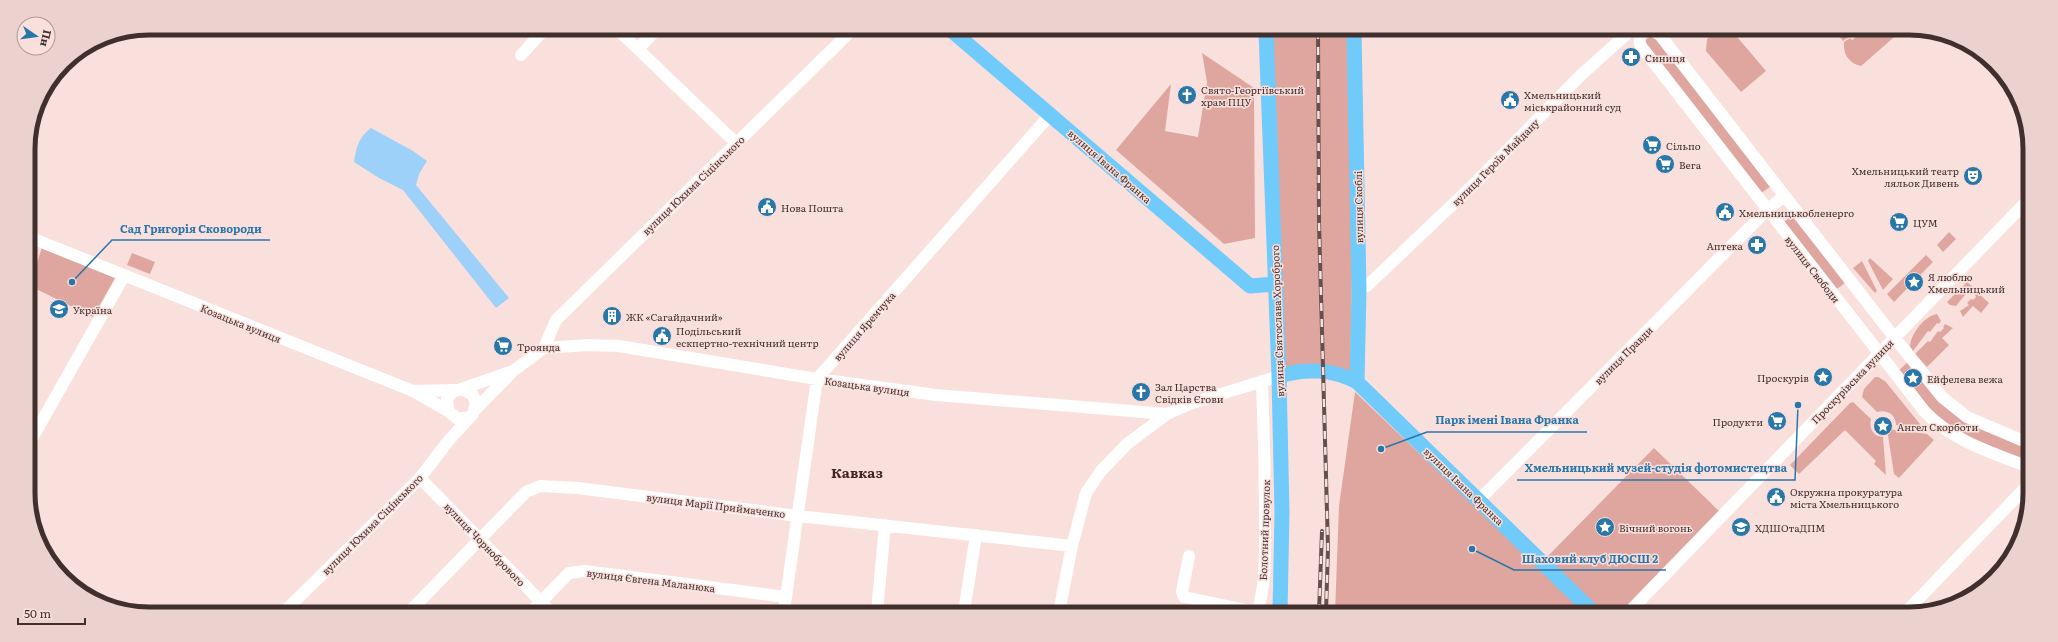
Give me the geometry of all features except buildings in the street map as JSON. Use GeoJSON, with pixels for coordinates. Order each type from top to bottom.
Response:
{"type":"FeatureCollection","features":[{"type":"Feature","properties":{"kind":"main road","name":"вулиця Івана Франка"},"geometry":{"type":"LineString","coordinates":[[957,35],[1250,286],[1276,284]]}},
{"type":"Feature","properties":{"kind":"main road","name":"вулиця Святослава Хороброго"},"geometry":{"type":"LineString","coordinates":[[1266,35],[1279,376],[1282,512],[1280,607]]}},
{"type":"Feature","properties":{"kind":"main road","name":"вулиця Скоблі"},"geometry":{"type":"LineString","coordinates":[[1354,35],[1359,290],[1357,382]]}},
{"type":"Feature","properties":{"kind":"main road","name":"вулиця Івана Франка"},"geometry":{"type":"LineString","coordinates":[[1279,376],[1312,371],[1327,372],[1341,375],[1357,382],[1588,607]]}},
{"type":"Feature","properties":{"kind":"street"},"geometry":{"type":"LineString","coordinates":[[521,55],[539,35]]}},
{"type":"Feature","properties":{"kind":"street"},"geometry":{"type":"LineString","coordinates":[[623,35],[736,143]]}},
{"type":"Feature","properties":{"kind":"street"},"geometry":{"type":"LineString","coordinates":[[638,49],[651,35]]}},
{"type":"Feature","properties":{"kind":"street","name":"вулиця Юхима Сіцінського"},"geometry":{"type":"LineString","coordinates":[[544,348],[556,320],[847,35]]}},
{"type":"Feature","properties":{"kind":"street","name":"вулиця Героїв Майдану"},"geometry":{"type":"LineString","coordinates":[[1359,290],[1368,285],[1466,192],[1581,76],[1626,35]]}},
{"type":"Feature","properties":{"kind":"street","name":"вулиця Свободи"},"geometry":{"type":"LineString","coordinates":[[1639,35],[1640,45],[1925,412],[1940,426],[1965,442],[2023,465]]}},
{"type":"Feature","properties":{"kind":"street"},"geometry":{"type":"LineString","coordinates":[[1660,35],[1942,397],[1954,408],[1975,421],[2023,441]]}},
{"type":"Feature","properties":{"kind":"street","name":"вулиця Яремчука"},"geometry":{"type":"LineString","coordinates":[[817,379],[1050,115]]}},
{"type":"Feature","properties":{"kind":"street","name":"вулиця Правди"},"geometry":{"type":"LineString","coordinates":[[1479,500],[1767,210],[1784,196]]}},
{"type":"Feature","properties":{"kind":"street","name":"Проскурівська вулиця"},"geometry":{"type":"LineString","coordinates":[[1634,607],[1878,353],[2023,205]]}},
{"type":"Feature","properties":{"kind":"street","name":"Козацька вулиця"},"geometry":{"type":"LineString","coordinates":[[35,239],[413,391],[459,390],[513,371],[544,348],[588,345],[619,346],[817,379],[936,396],[1167,414],[1192,403],[1279,376]]}},
{"type":"Feature","properties":{"kind":"street"},"geometry":{"type":"LineString","coordinates":[[35,433],[124,276]]}},
{"type":"Feature","properties":{"kind":"street","name":"вулиця Юхима Сіцінського"},"geometry":{"type":"LineString","coordinates":[[289,607],[420,478],[472,413],[513,371]]}},
{"type":"Feature","properties":{"kind":"street"},"geometry":{"type":"LineString","coordinates":[[785,607],[817,379]]}},
{"type":"Feature","properties":{"kind":"street","name":"Болотний провулок"},"geometry":{"type":"LineString","coordinates":[[1258,607],[1262,589],[1265,553],[1265,473],[1262,381]]}},
{"type":"Feature","properties":{"kind":"street"},"geometry":{"type":"LineString","coordinates":[[413,391],[449,413],[462,419],[472,413],[476,402],[472,394],[459,390],[447,398],[449,413],[452,423],[449,440]]}},
{"type":"Feature","properties":{"kind":"street"},"geometry":{"type":"LineString","coordinates":[[1060,607],[1072,546],[1086,493],[1101,471],[1127,444],[1167,414]]}},
{"type":"Feature","properties":{"kind":"street","name":"вулиця Чорнобрового"},"geometry":{"type":"LineString","coordinates":[[420,478],[546,607]]}},
{"type":"Feature","properties":{"kind":"street","name":"вулиця Марії Приймаченко"},"geometry":{"type":"LineString","coordinates":[[413,607],[526,492],[540,486],[578,488],[798,516],[1072,546]]}},
{"type":"Feature","properties":{"kind":"street"},"geometry":{"type":"LineString","coordinates":[[1911,607],[2023,490]]}},
{"type":"Feature","properties":{"kind":"street"},"geometry":{"type":"LineString","coordinates":[[877,607],[885,525]]}},
{"type":"Feature","properties":{"kind":"street"},"geometry":{"type":"LineString","coordinates":[[965,607],[976,535]]}},
{"type":"Feature","properties":{"kind":"street","name":"Болотний провулок"},"geometry":{"type":"LineString","coordinates":[[1189,556],[1182,592],[1184,597],[1232,607]]}},
{"type":"Feature","properties":{"kind":"street","name":"вулиця Євгена Маланюка"},"geometry":{"type":"LineString","coordinates":[[536,607],[569,573],[585,571],[786,597]]}},
{"type":"Feature","properties":{"kind":"shaded area"},"geometry":{"type":"Polygon","coordinates":[[[1270,35],[1348,35],[1353,218],[1350,378],[1283,371],[1270,35]]]}},
{"type":"Feature","properties":{"kind":"shaded area"},"geometry":{"type":"Polygon","coordinates":[[[1655,35],[1770,187],[1761,193],[1644,41],[1655,35]]]}},
{"type":"Feature","properties":{"kind":"shaded area"},"geometry":{"type":"Polygon","coordinates":[[[1712,35],[1736,35],[1766,71],[1741,92],[1706,51],[1707,39],[1712,35]]]}},
{"type":"Feature","properties":{"kind":"shaded area"},"geometry":{"type":"Polygon","coordinates":[[[1838,35],[1847,35],[1849,37],[1843,41],[1838,35]]]}},
{"type":"Feature","properties":{"kind":"shaded area"},"geometry":{"type":"Polygon","coordinates":[[[1859,35],[1897,35],[1861,66],[1850,61],[1846,55],[1844,42],[1850,38],[1852,40],[1859,35]]]}},
{"type":"Feature","properties":{"kind":"shaded area"},"geometry":{"type":"Polygon","coordinates":[[[1202,53],[1254,88],[1255,238],[1224,244],[1116,150],[1171,84],[1165,131],[1198,137],[1207,82],[1202,53]]]}},
{"type":"Feature","properties":{"kind":"shaded area"},"geometry":{"type":"Polygon","coordinates":[[[1792,216],[1845,283],[1837,289],[1784,222],[1792,216]]]}},
{"type":"Feature","properties":{"kind":"shaded area"},"geometry":{"type":"Polygon","coordinates":[[[1949,232],[1956,239],[1943,252],[1937,245],[1949,232]]]}},
{"type":"Feature","properties":{"kind":"shaded area"},"geometry":{"type":"Polygon","coordinates":[[[42,247],[115,278],[93,317],[35,288],[35,270],[42,247]]]}},
{"type":"Feature","properties":{"kind":"shaded area"},"geometry":{"type":"Polygon","coordinates":[[[132,253],[155,262],[150,274],[127,265],[132,253]]]}},
{"type":"Feature","properties":{"kind":"shaded area"},"geometry":{"type":"Polygon","coordinates":[[[1926,255],[1933,262],[1894,302],[1887,294],[1926,255]]]}},
{"type":"Feature","properties":{"kind":"shaded area"},"geometry":{"type":"Polygon","coordinates":[[[1870,258],[1893,279],[1883,290],[1868,261],[1870,258]]]}},
{"type":"Feature","properties":{"kind":"shaded area"},"geometry":{"type":"Polygon","coordinates":[[[1862,261],[1877,291],[1875,293],[1853,268],[1862,261]]]}},
{"type":"Feature","properties":{"kind":"shaded area"},"geometry":{"type":"Polygon","coordinates":[[[1967,282],[1974,288],[1971,291],[1969,290],[1956,306],[1950,305],[1947,302],[1967,282]]]}},
{"type":"Feature","properties":{"kind":"shaded area"},"geometry":{"type":"Polygon","coordinates":[[[1977,292],[1989,303],[1981,313],[1973,306],[1963,317],[1960,311],[1969,305],[1967,303],[1976,297],[1975,295],[1977,292]]]}},
{"type":"Feature","properties":{"kind":"shaded area"},"geometry":{"type":"Polygon","coordinates":[[[1937,314],[1941,321],[1939,324],[1937,323],[1930,332],[1928,331],[1913,351],[1910,346],[1911,341],[1919,326],[1927,318],[1937,314]]]}},
{"type":"Feature","properties":{"kind":"shaded area"},"geometry":{"type":"Polygon","coordinates":[[[1945,324],[1953,328],[1942,338],[1949,345],[1927,367],[1915,354],[1928,341],[1930,342],[1938,331],[1940,332],[1944,328],[1943,327],[1945,324]]]}},
{"type":"Feature","properties":{"kind":"shaded area"},"geometry":{"type":"Polygon","coordinates":[[[1908,362],[1939,400],[2023,445],[2023,460],[1967,437],[1935,416],[1898,371],[1908,362]]]}},
{"type":"Feature","properties":{"kind":"shaded area"},"geometry":{"type":"Polygon","coordinates":[[[1875,377],[1885,381],[1924,429],[1896,425],[1896,421],[1890,413],[1884,411],[1877,412],[1862,397],[1864,389],[1875,377]]]}},
{"type":"Feature","properties":{"kind":"shaded area"},"geometry":{"type":"Polygon","coordinates":[[[1355,392],[1581,607],[1335,607],[1339,506],[1355,392]]]}},
{"type":"Feature","properties":{"kind":"shaded area"},"geometry":{"type":"Polygon","coordinates":[[[1853,402],[1871,419],[1871,429],[1874,434],[1883,437],[1886,475],[1874,464],[1876,461],[1845,430],[1799,474],[1790,465],[1850,403],[1853,402]]]}},
{"type":"Feature","properties":{"kind":"shaded area"},"geometry":{"type":"Polygon","coordinates":[[[1887,429],[1927,434],[1934,440],[1899,478],[1894,474],[1887,429]]]}},
{"type":"Feature","properties":{"kind":"shaded area"},"geometry":{"type":"Polygon","coordinates":[[[1654,448],[1720,512],[1628,607],[1594,607],[1545,559],[1654,448]]]}},
{"type":"Feature","properties":{"kind":"water"},"geometry":{"type":"Polygon","coordinates":[[[371,128],[413,151],[427,161],[419,174],[416,185],[509,298],[496,308],[403,190],[379,178],[354,162],[361,139],[371,128]]]}},
{"type":"Feature","properties":{"kind":"railway"},"geometry":{"type":"LineString","coordinates":[[1318,35],[1319,223],[1328,548],[1326,607]]}},
{"type":"Feature","properties":{"kind":"railway"},"geometry":{"type":"LineString","coordinates":[[1319,607],[1322,531]]}},
{"type":"Feature","properties":{"kind":"place","name":"Синиця"},"geometry":{"type":"Point","coordinates":[1631,57]}},
{"type":"Feature","properties":{"kind":"place","name":"Свято-Георгіївський храм ПЦУ"},"geometry":{"type":"Point","coordinates":[1187,95]}},
{"type":"Feature","properties":{"kind":"place","name":"Хмельницький міськрайонний суд"},"geometry":{"type":"Point","coordinates":[1510,100]}},
{"type":"Feature","properties":{"kind":"place","name":"Сільпо"},"geometry":{"type":"Point","coordinates":[1652,145]}},
{"type":"Feature","properties":{"kind":"place","name":"Вега"},"geometry":{"type":"Point","coordinates":[1665,164]}},
{"type":"Feature","properties":{"kind":"place","name":"Хмельницький театр ляльок Дивень"},"geometry":{"type":"Point","coordinates":[1973,176]}},
{"type":"Feature","properties":{"kind":"place","name":"Нова Пошта"},"geometry":{"type":"Point","coordinates":[767,207]}},
{"type":"Feature","properties":{"kind":"place","name":"Хмельницькобленерго"},"geometry":{"type":"Point","coordinates":[1725,212]}},
{"type":"Feature","properties":{"kind":"place","name":"ЦУМ"},"geometry":{"type":"Point","coordinates":[1899,222]}},
{"type":"Feature","properties":{"kind":"place","name":"Аптека"},"geometry":{"type":"Point","coordinates":[1757,245]}},
{"type":"Feature","properties":{"kind":"place","name":"Сад Григорія Сковороди"},"geometry":{"type":"Point","coordinates":[72,282]}},
{"type":"Feature","properties":{"kind":"place","name":"Я люблю Хмельницький"},"geometry":{"type":"Point","coordinates":[1914,282]}},
{"type":"Feature","properties":{"kind":"place","name":"Україна"},"geometry":{"type":"Point","coordinates":[59,309]}},
{"type":"Feature","properties":{"kind":"place","name":"ЖК «Сагайдачний»"},"geometry":{"type":"Point","coordinates":[612,316]}},
{"type":"Feature","properties":{"kind":"place","name":"Подільський ескпертно-технічний центр"},"geometry":{"type":"Point","coordinates":[662,336]}},
{"type":"Feature","properties":{"kind":"place","name":"Троянда"},"geometry":{"type":"Point","coordinates":[503,346]}},
{"type":"Feature","properties":{"kind":"place","name":"Проскурів"},"geometry":{"type":"Point","coordinates":[1823,377]}},
{"type":"Feature","properties":{"kind":"place","name":"Ейфелева вежа"},"geometry":{"type":"Point","coordinates":[1913,378]}},
{"type":"Feature","properties":{"kind":"place","name":"Зал Царства Свідків Єгови"},"geometry":{"type":"Point","coordinates":[1141,392]}},
{"type":"Feature","properties":{"kind":"place","name":"Хмельницький музей-студія фотомистецтва"},"geometry":{"type":"Point","coordinates":[1798,405]}},
{"type":"Feature","properties":{"kind":"place","name":"Продукти"},"geometry":{"type":"Point","coordinates":[1777,421]}},
{"type":"Feature","properties":{"kind":"place","name":"Ангел Скорботи"},"geometry":{"type":"Point","coordinates":[1883,426]}},
{"type":"Feature","properties":{"kind":"place","name":"Парк імені Івана Франка"},"geometry":{"type":"Point","coordinates":[1381,449]}},
{"type":"Feature","properties":{"kind":"place","name":"Окружна прокуратура міста Хмельницького"},"geometry":{"type":"Point","coordinates":[1776,497]}},
{"type":"Feature","properties":{"kind":"place","name":"Вічний вогонь"},"geometry":{"type":"Point","coordinates":[1605,527]}},
{"type":"Feature","properties":{"kind":"place","name":"ХДШОтаДПМ"},"geometry":{"type":"Point","coordinates":[1741,527]}},
{"type":"Feature","properties":{"kind":"place","name":"Шаховий клуб ДЮСШ 2"},"geometry":{"type":"Point","coordinates":[1472,549]}},
{"type":"Feature","properties":{"kind":"district","name":"Кавказ"},"geometry":{"type":"Point","coordinates":[857,472]}}]}
